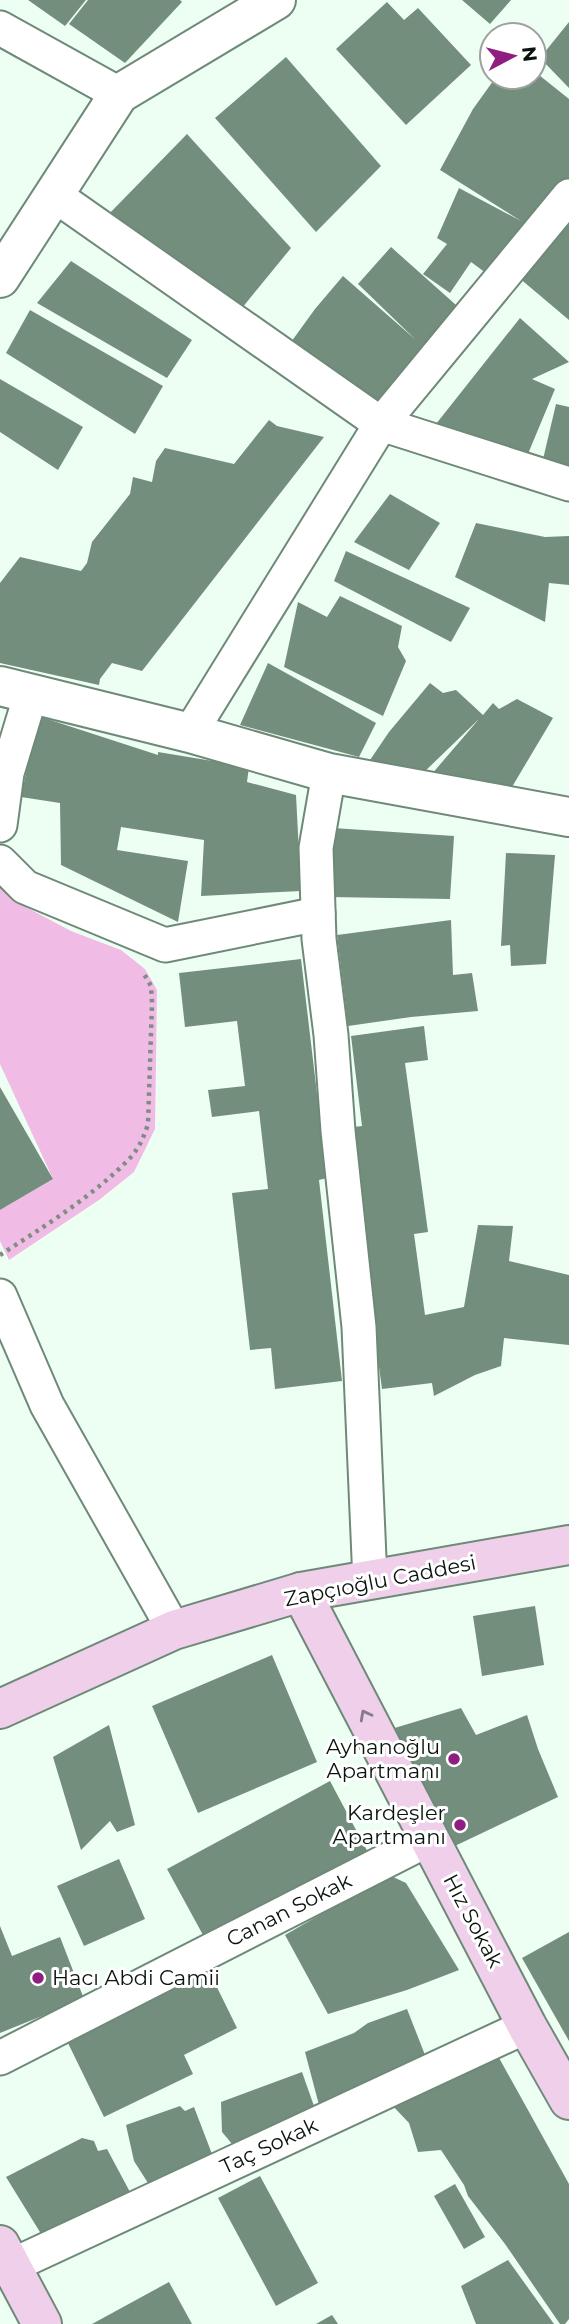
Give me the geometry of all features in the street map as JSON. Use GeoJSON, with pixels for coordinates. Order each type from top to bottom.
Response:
{"type":"FeatureCollection","features":[{"type":"Feature","properties":{"kind":"main road","name":"Zapçıoğlu Caddesi"},"geometry":{"type":"LineString","coordinates":[[0,1709],[174,1630],[301,1592],[569,1545]]}},
{"type":"Feature","properties":{"kind":"main road","name":"Hız Sokak"},"geometry":{"type":"LineString","coordinates":[[301,1592],[527,2026],[569,2100]]}},
{"type":"Feature","properties":{"kind":"main road"},"geometry":{"type":"LineString","coordinates":[[5,2255],[42,2324]]}},
{"type":"Feature","properties":{"kind":"street"},"geometry":{"type":"LineString","coordinates":[[0,278],[119,94],[276,0]]}},
{"type":"Feature","properties":{"kind":"street"},"geometry":{"type":"LineString","coordinates":[[0,28],[119,94]]}},
{"type":"Feature","properties":{"kind":"street"},"geometry":{"type":"LineString","coordinates":[[53,194],[381,424],[569,484]]}},
{"type":"Feature","properties":{"kind":"street"},"geometry":{"type":"LineString","coordinates":[[190,733],[381,424],[569,195]]}},
{"type":"Feature","properties":{"kind":"street"},"geometry":{"type":"LineString","coordinates":[[0,825],[16,690],[190,733],[329,773],[569,817]]}},
{"type":"Feature","properties":{"kind":"street"},"geometry":{"type":"LineString","coordinates":[[329,773],[316,848],[319,939],[359,1327],[370,1581]]}},
{"type":"Feature","properties":{"kind":"street"},"geometry":{"type":"LineString","coordinates":[[0,862],[25,887],[165,945],[318,914]]}},
{"type":"Feature","properties":{"kind":"street"},"geometry":{"type":"LineString","coordinates":[[0,1296],[47,1405],[174,1630]]}},
{"type":"Feature","properties":{"kind":"street","name":"Canan Sokak"},"geometry":{"type":"LineString","coordinates":[[0,2058],[429,1839]]}},
{"type":"Feature","properties":{"kind":"street","name":"Taç Sokak"},"geometry":{"type":"LineString","coordinates":[[5,2255],[527,2026]]}},
{"type":"Feature","properties":{"kind":"path"},"geometry":{"type":"LineString","coordinates":[[0,1255],[104,1182],[131,1157],[142,1141],[148,1125],[152,1003],[151,986],[144,974],[165,945]]}},
{"type":"Feature","properties":{"kind":"shaded area"},"geometry":{"type":"Polygon","coordinates":[[[0,888],[20,904],[71,931],[121,950],[145,969],[157,990],[155,1129],[134,1172],[99,1200],[9,1260],[0,1241],[0,1210],[53,1179],[0,1064],[0,888]]]}},
{"type":"Feature","properties":{"kind":"building"},"geometry":{"type":"Polygon","coordinates":[[[28,0],[86,0],[65,26],[28,0]]]}},
{"type":"Feature","properties":{"kind":"building"},"geometry":{"type":"Polygon","coordinates":[[[88,0],[182,2],[125,63],[69,24],[88,0]]]}},
{"type":"Feature","properties":{"kind":"building"},"geometry":{"type":"Polygon","coordinates":[[[462,0],[511,0],[493,21],[486,21],[462,0]]]}},
{"type":"Feature","properties":{"kind":"building"},"geometry":{"type":"Polygon","coordinates":[[[387,2],[404,20],[418,8],[471,65],[406,125],[336,49],[387,2]]]}},
{"type":"Feature","properties":{"kind":"building"},"geometry":{"type":"Polygon","coordinates":[[[569,22],[569,88],[548,66],[548,48],[569,22]]]}},
{"type":"Feature","properties":{"kind":"building"},"geometry":{"type":"Polygon","coordinates":[[[286,57],[381,166],[316,232],[215,118],[286,57]]]}},
{"type":"Feature","properties":{"kind":"building"},"geometry":{"type":"Polygon","coordinates":[[[548,82],[569,99],[569,180],[490,276],[471,262],[450,293],[423,274],[447,244],[437,238],[459,188],[521,221],[440,170],[473,109],[486,91],[548,91],[548,82]]]}},
{"type":"Feature","properties":{"kind":"building"},"geometry":{"type":"Polygon","coordinates":[[[187,134],[291,248],[242,308],[105,218],[187,134]]]}},
{"type":"Feature","properties":{"kind":"building"},"geometry":{"type":"Polygon","coordinates":[[[569,218],[569,320],[518,277],[569,218]]]}},
{"type":"Feature","properties":{"kind":"building"},"geometry":{"type":"Polygon","coordinates":[[[391,247],[465,313],[379,415],[286,349],[343,276],[416,340],[358,284],[391,247]]]}},
{"type":"Feature","properties":{"kind":"building"},"geometry":{"type":"Polygon","coordinates":[[[71,261],[192,340],[167,378],[37,303],[71,261]]]}},
{"type":"Feature","properties":{"kind":"building"},"geometry":{"type":"Polygon","coordinates":[[[30,310],[163,386],[135,434],[6,353],[30,310]]]}},
{"type":"Feature","properties":{"kind":"building"},"geometry":{"type":"Polygon","coordinates":[[[520,318],[569,362],[532,379],[555,389],[525,461],[436,424],[520,318]]]}},
{"type":"Feature","properties":{"kind":"building"},"geometry":{"type":"Polygon","coordinates":[[[0,379],[83,427],[58,470],[0,432],[0,379]]]}},
{"type":"Feature","properties":{"kind":"building"},"geometry":{"type":"Polygon","coordinates":[[[556,404],[569,407],[569,479],[540,472],[556,404]]]}},
{"type":"Feature","properties":{"kind":"building"},"geometry":{"type":"Polygon","coordinates":[[[269,420],[277,426],[324,437],[142,671],[112,663],[100,679],[99,685],[0,663],[0,583],[20,557],[81,571],[87,563],[92,542],[130,494],[133,477],[152,482],[156,461],[165,448],[234,464],[269,420]]]}},
{"type":"Feature","properties":{"kind":"building"},"geometry":{"type":"Polygon","coordinates":[[[390,494],[440,523],[409,570],[354,542],[390,494]]]}},
{"type":"Feature","properties":{"kind":"building"},"geometry":{"type":"Polygon","coordinates":[[[476,523],[545,537],[569,536],[569,585],[549,583],[545,622],[455,577],[476,523]]]}},
{"type":"Feature","properties":{"kind":"building"},"geometry":{"type":"Polygon","coordinates":[[[346,551],[470,608],[451,642],[334,581],[346,551]]]}},
{"type":"Feature","properties":{"kind":"building"},"geometry":{"type":"Polygon","coordinates":[[[340,596],[402,626],[398,647],[406,661],[383,716],[284,667],[298,602],[327,617],[340,596]]]}},
{"type":"Feature","properties":{"kind":"building"},"geometry":{"type":"Polygon","coordinates":[[[268,663],[376,723],[359,757],[240,725],[268,663]]]}},
{"type":"Feature","properties":{"kind":"building"},"geometry":{"type":"Polygon","coordinates":[[[430,683],[443,693],[456,690],[483,715],[493,703],[499,709],[517,699],[553,718],[506,797],[425,782],[479,719],[419,777],[368,763],[389,732],[430,683]]]}},
{"type":"Feature","properties":{"kind":"building"},"geometry":{"type":"Polygon","coordinates":[[[38,716],[158,755],[158,752],[249,767],[247,782],[296,795],[301,891],[201,896],[204,840],[121,827],[117,850],[188,861],[178,922],[61,865],[60,803],[21,797],[38,716]]]}},
{"type":"Feature","properties":{"kind":"building"},"geometry":{"type":"Polygon","coordinates":[[[333,828],[454,836],[450,899],[329,897],[333,828]]]}},
{"type":"Feature","properties":{"kind":"building"},"geometry":{"type":"Polygon","coordinates":[[[506,853],[555,855],[546,964],[511,966],[510,945],[501,946],[506,853]]]}},
{"type":"Feature","properties":{"kind":"building"},"geometry":{"type":"Polygon","coordinates":[[[451,920],[453,975],[472,973],[478,1011],[348,1026],[337,935],[451,920]]]}},
{"type":"Feature","properties":{"kind":"building"},"geometry":{"type":"Polygon","coordinates":[[[301,959],[327,1178],[319,1180],[342,1381],[275,1389],[271,1348],[250,1350],[232,1193],[268,1189],[259,1111],[212,1117],[208,1090],[245,1086],[237,1021],[185,1027],[179,973],[301,959]]]}},
{"type":"Feature","properties":{"kind":"building"},"geometry":{"type":"Polygon","coordinates":[[[424,1026],[428,1060],[405,1063],[428,1232],[414,1234],[425,1315],[464,1307],[478,1225],[513,1226],[509,1261],[569,1275],[569,1345],[504,1338],[501,1366],[475,1375],[434,1396],[432,1383],[382,1389],[345,1128],[362,1126],[351,1036],[424,1026]]]}},
{"type":"Feature","properties":{"kind":"building"},"geometry":{"type":"Polygon","coordinates":[[[0,1087],[53,1179],[0,1210],[0,1087]]]}},
{"type":"Feature","properties":{"kind":"building"},"geometry":{"type":"Polygon","coordinates":[[[535,1606],[544,1665],[482,1676],[473,1616],[535,1606]]]}},
{"type":"Feature","properties":{"kind":"building"},"geometry":{"type":"Polygon","coordinates":[[[272,1655],[317,1762],[198,1813],[152,1706],[272,1655]]]}},
{"type":"Feature","properties":{"kind":"building"},"geometry":{"type":"Polygon","coordinates":[[[461,1708],[476,1735],[527,1715],[558,1797],[438,1854],[388,1730],[461,1708]]]}},
{"type":"Feature","properties":{"kind":"building"},"geometry":{"type":"Polygon","coordinates":[[[109,1725],[135,1825],[117,1832],[110,1821],[81,1850],[53,1757],[109,1725]]]}},
{"type":"Feature","properties":{"kind":"building"},"geometry":{"type":"Polygon","coordinates":[[[330,1781],[371,1858],[209,1946],[167,1869],[330,1781]]]}},
{"type":"Feature","properties":{"kind":"building"},"geometry":{"type":"Polygon","coordinates":[[[119,1859],[145,1919],[84,1946],[57,1886],[119,1859]]]}},
{"type":"Feature","properties":{"kind":"building"},"geometry":{"type":"Polygon","coordinates":[[[389,1875],[406,1883],[459,1970],[407,1990],[328,2014],[285,1935],[389,1875]]]}},
{"type":"Feature","properties":{"kind":"building","name":"Hacı Abdi Camii"},"geometry":{"type":"Polygon","coordinates":[[[0,1926],[12,1956],[60,1937],[84,1999],[0,2033],[0,1926]]]}},
{"type":"Feature","properties":{"kind":"building"},"geometry":{"type":"Polygon","coordinates":[[[569,1932],[569,2041],[522,1958],[569,1932]]]}},
{"type":"Feature","properties":{"kind":"building"},"geometry":{"type":"Polygon","coordinates":[[[209,1971],[237,2028],[184,2055],[193,2074],[104,2117],[67,2041],[209,1971]]]}},
{"type":"Feature","properties":{"kind":"building"},"geometry":{"type":"Polygon","coordinates":[[[407,2009],[427,2060],[319,2105],[305,2052],[354,2033],[368,2023],[407,2009]]]}},
{"type":"Feature","properties":{"kind":"building"},"geometry":{"type":"Polygon","coordinates":[[[493,2047],[569,2184],[569,2319],[565,2324],[560,2324],[468,2196],[464,2185],[441,2150],[418,2152],[409,2123],[390,2103],[493,2047]]]}},
{"type":"Feature","properties":{"kind":"building"},"geometry":{"type":"Polygon","coordinates":[[[302,2072],[314,2106],[233,2145],[222,2132],[221,2102],[302,2072]]]}},
{"type":"Feature","properties":{"kind":"building"},"geometry":{"type":"Polygon","coordinates":[[[180,2106],[185,2111],[194,2107],[212,2154],[148,2183],[134,2161],[126,2125],[180,2106]]]}},
{"type":"Feature","properties":{"kind":"building"},"geometry":{"type":"Polygon","coordinates":[[[82,2138],[94,2141],[98,2151],[107,2149],[130,2192],[43,2237],[6,2177],[82,2138]]]}},
{"type":"Feature","properties":{"kind":"building"},"geometry":{"type":"Polygon","coordinates":[[[260,2176],[318,2283],[276,2306],[218,2198],[260,2176]]]}},
{"type":"Feature","properties":{"kind":"building"},"geometry":{"type":"Polygon","coordinates":[[[455,2184],[485,2237],[464,2249],[434,2196],[455,2184]]]}},
{"type":"Feature","properties":{"kind":"building"},"geometry":{"type":"Polygon","coordinates":[[[508,2260],[554,2324],[476,2324],[461,2286],[508,2260]]]}},
{"type":"Feature","properties":{"kind":"building"},"geometry":{"type":"Polygon","coordinates":[[[169,2282],[192,2324],[92,2324],[169,2282]]]}},
{"type":"Feature","properties":{"kind":"building"},"geometry":{"type":"Polygon","coordinates":[[[332,2315],[338,2324],[316,2324],[332,2315]]]}},
{"type":"Feature","properties":{"kind":"place","name":"Ayhanoğlu Apartmanı"},"geometry":{"type":"Point","coordinates":[454,1759]}},
{"type":"Feature","properties":{"kind":"place","name":"Kardeşler Apartmanı"},"geometry":{"type":"Point","coordinates":[460,1825]}},
{"type":"Feature","properties":{"kind":"place","name":"Hacı Abdi Camii"},"geometry":{"type":"Point","coordinates":[38,1978]}}]}
